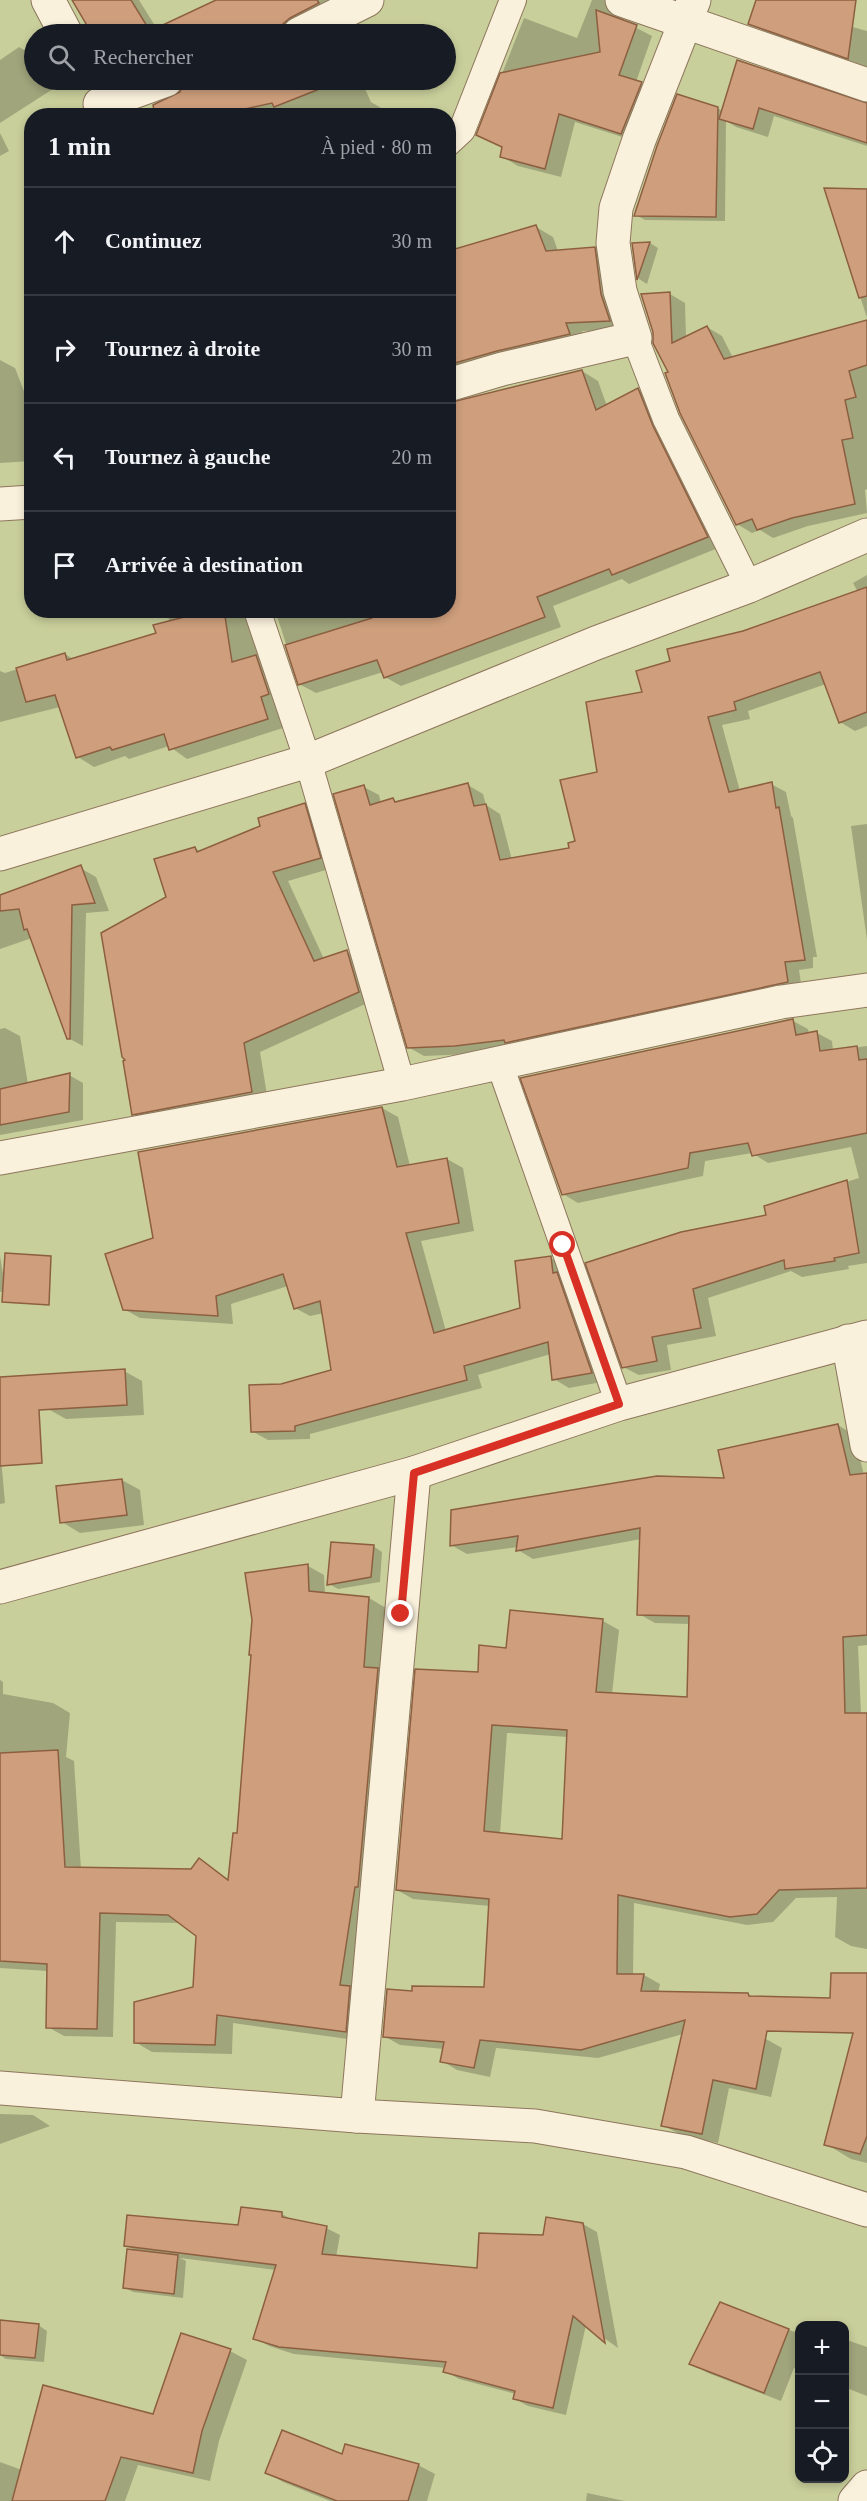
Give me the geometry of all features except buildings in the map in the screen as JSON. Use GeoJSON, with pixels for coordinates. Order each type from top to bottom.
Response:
{"type":"FeatureCollection","features":[{"type":"Feature","properties":{"kind":"street"},"geometry":{"type":"LineString","coordinates":[[48,0],[61,24]]}},
{"type":"Feature","properties":{"kind":"street"},"geometry":{"type":"LineString","coordinates":[[319,24],[367,0]]}},
{"type":"Feature","properties":{"kind":"street"},"geometry":{"type":"LineString","coordinates":[[622,0],[691,12],[867,85]]}},
{"type":"Feature","properties":{"kind":"street"},"geometry":{"type":"LineString","coordinates":[[456,383],[502,369],[635,338],[620,291],[613,243],[616,208],[639,140],[691,12]]}},
{"type":"Feature","properties":{"kind":"street"},"geometry":{"type":"LineString","coordinates":[[97,100],[132,90]]}},
{"type":"Feature","properties":{"kind":"street"},"geometry":{"type":"LineString","coordinates":[[0,504],[24,502]]}},
{"type":"Feature","properties":{"kind":"street"},"geometry":{"type":"LineString","coordinates":[[0,854],[308,761],[596,643],[749,586],[867,535]]}},
{"type":"Feature","properties":{"kind":"street"},"geometry":{"type":"LineString","coordinates":[[0,1158],[500,1065],[781,1002],[867,990]]}},
{"type":"Feature","properties":{"kind":"street"},"geometry":{"type":"LineString","coordinates":[[0,1587],[414,1473],[619,1404],[858,1339],[867,1445]]}},
{"type":"Feature","properties":{"kind":"street"},"geometry":{"type":"LineString","coordinates":[[357,2116],[414,1473]]}},
{"type":"Feature","properties":{"kind":"street"},"geometry":{"type":"LineString","coordinates":[[0,2088],[357,2116],[535,2126],[686,2152],[867,2210]]}},
{"type":"Feature","properties":{"kind":"street"},"geometry":{"type":"LineString","coordinates":[[855,2501],[867,2487]]}},
{"type":"Feature","properties":{"kind":"lane"},"geometry":{"type":"LineString","coordinates":[[456,136],[462,130],[513,0]]}},
{"type":"Feature","properties":{"kind":"lane"},"geometry":{"type":"LineString","coordinates":[[635,338],[666,419],[749,586]]}},
{"type":"Feature","properties":{"kind":"lane"},"geometry":{"type":"LineString","coordinates":[[260,618],[308,761],[402,1084]]}},
{"type":"Feature","properties":{"kind":"lane"},"geometry":{"type":"LineString","coordinates":[[500,1065],[619,1404]]}},
{"type":"Feature","properties":{"kind":"green space"},"geometry":{"type":"Polygon","coordinates":[[[0,0],[867,0],[867,2501],[0,2501],[0,0]]]}},
{"type":"Feature","properties":{"kind":"route"},"geometry":{"type":"LineString","coordinates":[[401,1614],[414,1473],[619,1404],[563,1245]]}}]}
